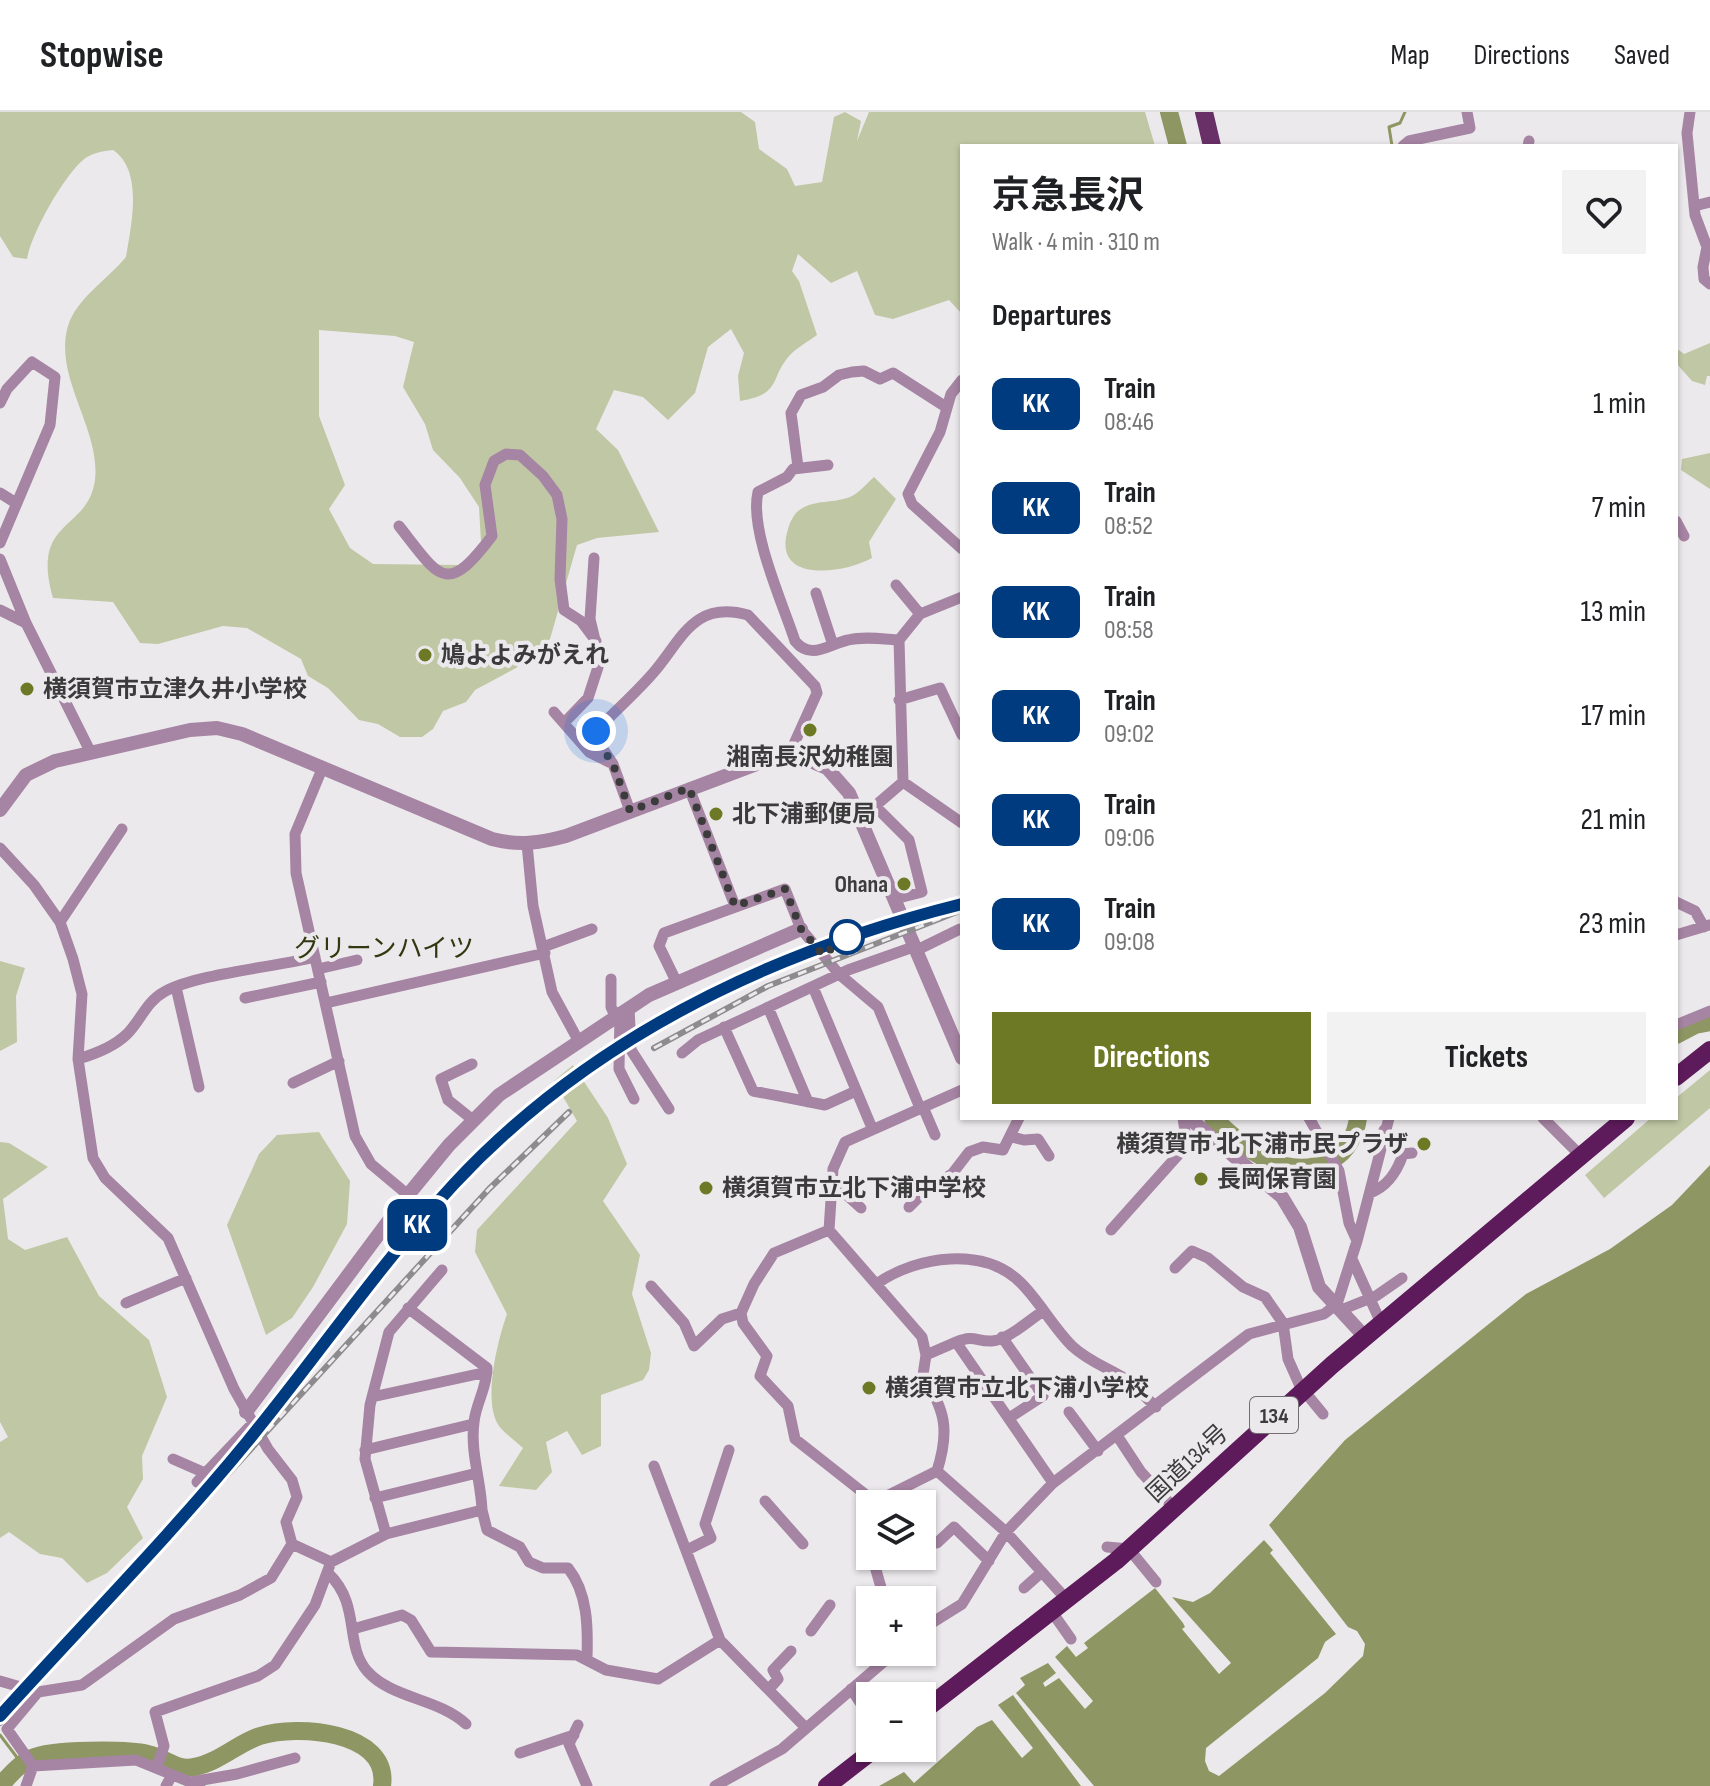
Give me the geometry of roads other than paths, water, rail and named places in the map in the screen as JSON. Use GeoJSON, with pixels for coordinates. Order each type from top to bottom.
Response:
{"type":"FeatureCollection","features":[{"type":"Feature","properties":{"kind":"highway"},"geometry":{"type":"LineString","coordinates":[[1678,1075],[1710,1050]]}},
{"type":"Feature","properties":{"kind":"highway","name":"国道134号"},"geometry":{"type":"LineString","coordinates":[[936,1701],[1129,1549],[1303,1390],[1624,1120]]}},
{"type":"Feature","properties":{"kind":"highway"},"geometry":{"type":"LineString","coordinates":[[827,1786],[858,1762]]}},
{"type":"Feature","properties":{"kind":"main road"},"geometry":{"type":"LineString","coordinates":[[1204,112],[1212,144]]}},
{"type":"Feature","properties":{"kind":"street"},"geometry":{"type":"LineString","coordinates":[[1405,144],[1470,128],[1467,112]]}},
{"type":"Feature","properties":{"kind":"street"},"geometry":{"type":"LineString","coordinates":[[1690,112],[1687,133],[1694,206],[1707,238],[1703,267],[1704,279],[1710,284]]}},
{"type":"Feature","properties":{"kind":"street"},"geometry":{"type":"LineString","coordinates":[[1694,206],[1710,202]]}},
{"type":"Feature","properties":{"kind":"street"},"geometry":{"type":"LineString","coordinates":[[0,403],[7,389],[32,362],[55,377],[50,425],[0,543]]}},
{"type":"Feature","properties":{"kind":"street"},"geometry":{"type":"LineString","coordinates":[[798,467],[791,425],[793,405],[804,392],[823,387],[839,375],[864,371],[880,379],[893,373],[946,407]]}},
{"type":"Feature","properties":{"kind":"street"},"geometry":{"type":"LineString","coordinates":[[960,383],[946,407],[940,432],[908,494],[912,504],[960,547]]}},
{"type":"Feature","properties":{"kind":"street"},"geometry":{"type":"LineString","coordinates":[[399,526],[433,568],[448,576],[456,575],[470,565],[492,536],[485,485],[494,461],[506,454],[520,455],[543,476],[557,495],[562,519],[560,579],[564,610],[581,621],[596,641]]}},
{"type":"Feature","properties":{"kind":"street"},"geometry":{"type":"LineString","coordinates":[[828,465],[798,467],[758,492],[763,541],[795,641],[807,651],[849,639],[899,640]]}},
{"type":"Feature","properties":{"kind":"street"},"geometry":{"type":"LineString","coordinates":[[0,493],[16,503]]}},
{"type":"Feature","properties":{"kind":"street"},"geometry":{"type":"LineString","coordinates":[[1678,525],[1684,536]]}},
{"type":"Feature","properties":{"kind":"street"},"geometry":{"type":"LineString","coordinates":[[564,723],[590,693],[600,661],[590,619],[594,558]]}},
{"type":"Feature","properties":{"kind":"street"},"geometry":{"type":"LineString","coordinates":[[0,559],[26,623],[91,753]]}},
{"type":"Feature","properties":{"kind":"street"},"geometry":{"type":"LineString","coordinates":[[896,585],[920,614]]}},
{"type":"Feature","properties":{"kind":"street"},"geometry":{"type":"LineString","coordinates":[[816,593],[833,645]]}},
{"type":"Feature","properties":{"kind":"street"},"geometry":{"type":"LineString","coordinates":[[861,818],[903,782],[899,640],[920,614],[960,598]]}},
{"type":"Feature","properties":{"kind":"street"},"geometry":{"type":"LineString","coordinates":[[0,610],[26,623]]}},
{"type":"Feature","properties":{"kind":"street"},"geometry":{"type":"LineString","coordinates":[[630,811],[613,764],[595,737],[596,731],[655,671],[681,632],[714,613],[735,611],[748,615],[815,686],[817,693],[789,755]]}},
{"type":"Feature","properties":{"kind":"street"},"geometry":{"type":"LineString","coordinates":[[899,700],[940,688],[960,731]]}},
{"type":"Feature","properties":{"kind":"street"},"geometry":{"type":"LineString","coordinates":[[554,712],[589,752],[613,764]]}},
{"type":"Feature","properties":{"kind":"street"},"geometry":{"type":"LineString","coordinates":[[0,810],[15,787],[38,766],[190,730],[217,728],[242,734],[492,839],[527,844],[566,836],[765,759],[789,755],[827,768],[849,793],[960,1053]]}},
{"type":"Feature","properties":{"kind":"street"},"geometry":{"type":"LineString","coordinates":[[322,769],[299,822],[294,845],[296,873],[360,1147],[371,1164],[408,1195]]}},
{"type":"Feature","properties":{"kind":"street"},"geometry":{"type":"LineString","coordinates":[[903,782],[960,822]]}},
{"type":"Feature","properties":{"kind":"street"},"geometry":{"type":"LineString","coordinates":[[689,788],[735,906]]}},
{"type":"Feature","properties":{"kind":"street"},"geometry":{"type":"LineString","coordinates":[[876,807],[909,840],[922,892],[895,899]]}},
{"type":"Feature","properties":{"kind":"street"},"geometry":{"type":"LineString","coordinates":[[60,922],[122,829]]}},
{"type":"Feature","properties":{"kind":"street"},"geometry":{"type":"LineString","coordinates":[[527,844],[533,906],[556,1003],[578,1040]]}},
{"type":"Feature","properties":{"kind":"street"},"geometry":{"type":"LineString","coordinates":[[0,848],[34,885],[60,922],[82,994],[78,1059],[93,1158],[105,1178],[168,1238],[249,1417],[296,1490],[297,1497],[286,1522],[292,1544],[330,1568],[345,1591],[361,1663],[370,1674],[383,1684],[438,1704],[466,1724]]}},
{"type":"Feature","properties":{"kind":"street"},"geometry":{"type":"LineString","coordinates":[[676,981],[659,946],[659,939],[664,933],[785,889],[801,929],[839,974],[878,1007],[935,1135]]}},
{"type":"Feature","properties":{"kind":"street"},"geometry":{"type":"LineString","coordinates":[[1678,903],[1695,911],[1707,926],[1678,934]]}},
{"type":"Feature","properties":{"kind":"street"},"geometry":{"type":"LineString","coordinates":[[326,1003],[544,950],[592,929]]}},
{"type":"Feature","properties":{"kind":"street"},"geometry":{"type":"LineString","coordinates":[[173,1459],[201,1478],[249,1417],[408,1195],[473,1120],[524,1076],[621,1012],[676,981],[801,929]]}},
{"type":"Feature","properties":{"kind":"street"},"geometry":{"type":"LineString","coordinates":[[682,1053],[698,1040],[839,974],[916,948],[960,929]]}},
{"type":"Feature","properties":{"kind":"street"},"geometry":{"type":"LineString","coordinates":[[78,1059],[100,1052],[127,1034],[155,998],[176,987],[316,963],[357,960]]}},
{"type":"Feature","properties":{"kind":"street"},"geometry":{"type":"LineString","coordinates":[[611,979],[611,1007],[621,1012],[631,1050],[669,1109]]}},
{"type":"Feature","properties":{"kind":"street"},"geometry":{"type":"LineString","coordinates":[[245,998],[321,982]]}},
{"type":"Feature","properties":{"kind":"street"},"geometry":{"type":"LineString","coordinates":[[176,987],[199,1087]]}},
{"type":"Feature","properties":{"kind":"street"},"geometry":{"type":"LineString","coordinates":[[813,987],[872,1128]]}},
{"type":"Feature","properties":{"kind":"street"},"geometry":{"type":"LineString","coordinates":[[768,1007],[808,1102]]}},
{"type":"Feature","properties":{"kind":"street"},"geometry":{"type":"LineString","coordinates":[[1678,1024],[1710,1011]]}},
{"type":"Feature","properties":{"kind":"street"},"geometry":{"type":"LineString","coordinates":[[621,1012],[619,1069],[634,1099]]}},
{"type":"Feature","properties":{"kind":"street"},"geometry":{"type":"LineString","coordinates":[[724,1027],[753,1091],[825,1105],[856,1091]]}},
{"type":"Feature","properties":{"kind":"street"},"geometry":{"type":"LineString","coordinates":[[293,1083],[339,1061]]}},
{"type":"Feature","properties":{"kind":"street"},"geometry":{"type":"LineString","coordinates":[[472,1064],[441,1079],[448,1100],[473,1120]]}},
{"type":"Feature","properties":{"kind":"street"},"geometry":{"type":"LineString","coordinates":[[937,1471],[945,1424],[940,1402],[923,1375],[926,1355],[922,1337],[829,1230],[832,1182],[837,1155],[845,1142],[960,1091]]}},
{"type":"Feature","properties":{"kind":"street"},"geometry":{"type":"LineString","coordinates":[[909,1207],[924,1192],[952,1174],[969,1152],[983,1147],[1003,1150],[1018,1120]]}},
{"type":"Feature","properties":{"kind":"street"},"geometry":{"type":"LineString","coordinates":[[1111,1230],[1187,1145],[1186,1120]]}},
{"type":"Feature","properties":{"kind":"street"},"geometry":{"type":"LineString","coordinates":[[1188,1120],[1282,1197],[1300,1227],[1319,1287],[1365,1337]]}},
{"type":"Feature","properties":{"kind":"street"},"geometry":{"type":"LineString","coordinates":[[1310,1120],[1339,1171],[1349,1223],[1357,1241]]}},
{"type":"Feature","properties":{"kind":"street"},"geometry":{"type":"LineString","coordinates":[[1545,1120],[1581,1156]]}},
{"type":"Feature","properties":{"kind":"street"},"geometry":{"type":"LineString","coordinates":[[1339,1307],[1386,1124]]}},
{"type":"Feature","properties":{"kind":"street"},"geometry":{"type":"LineString","coordinates":[[1370,1193],[1380,1189],[1398,1171],[1407,1153],[1386,1124]]}},
{"type":"Feature","properties":{"kind":"street"},"geometry":{"type":"LineString","coordinates":[[1012,1137],[1038,1139],[1049,1156]]}},
{"type":"Feature","properties":{"kind":"street"},"geometry":{"type":"LineString","coordinates":[[832,1182],[861,1208]]}},
{"type":"Feature","properties":{"kind":"street"},"geometry":{"type":"LineString","coordinates":[[829,1230],[785,1246],[767,1258],[741,1313],[743,1323],[767,1356],[760,1376],[788,1406],[795,1439],[859,1490]]}},
{"type":"Feature","properties":{"kind":"street"},"geometry":{"type":"LineString","coordinates":[[1175,1268],[1192,1251],[1208,1258],[1243,1287],[1265,1297],[1283,1323],[1288,1359],[1303,1390],[1323,1414]]}},
{"type":"Feature","properties":{"kind":"street"},"geometry":{"type":"LineString","coordinates":[[1352,1259],[1367,1299],[1381,1323]]}},
{"type":"Feature","properties":{"kind":"street"},"geometry":{"type":"LineString","coordinates":[[878,1283],[916,1263],[979,1261],[1002,1269],[1022,1283],[1042,1312],[1073,1346],[1100,1367],[1126,1379],[1156,1407]]}},
{"type":"Feature","properties":{"kind":"street"},"geometry":{"type":"LineString","coordinates":[[386,1534],[365,1450],[372,1397],[389,1332],[442,1270]]}},
{"type":"Feature","properties":{"kind":"street"},"geometry":{"type":"LineString","coordinates":[[126,1303],[186,1278]]}},
{"type":"Feature","properties":{"kind":"street"},"geometry":{"type":"LineString","coordinates":[[936,1620],[962,1604],[1006,1532],[1053,1483],[1118,1437],[1249,1334],[1367,1299],[1402,1278]]}},
{"type":"Feature","properties":{"kind":"street"},"geometry":{"type":"LineString","coordinates":[[651,1286],[684,1323],[694,1346],[722,1319],[741,1313]]}},
{"type":"Feature","properties":{"kind":"street"},"geometry":{"type":"LineString","coordinates":[[408,1308],[483,1362],[487,1382],[473,1424],[477,1473],[487,1530],[520,1547],[529,1562],[543,1568],[568,1568],[573,1574],[589,1617],[587,1658]]}},
{"type":"Feature","properties":{"kind":"street"},"geometry":{"type":"LineString","coordinates":[[926,1355],[971,1335],[991,1341],[1002,1337],[1042,1312]]}},
{"type":"Feature","properties":{"kind":"street"},"geometry":{"type":"LineString","coordinates":[[1002,1337],[1043,1396],[1009,1418]]}},
{"type":"Feature","properties":{"kind":"street"},"geometry":{"type":"LineString","coordinates":[[956,1342],[1053,1483]]}},
{"type":"Feature","properties":{"kind":"street"},"geometry":{"type":"LineString","coordinates":[[372,1397],[487,1372]]}},
{"type":"Feature","properties":{"kind":"street"},"geometry":{"type":"LineString","coordinates":[[1069,1412],[1098,1451]]}},
{"type":"Feature","properties":{"kind":"street"},"geometry":{"type":"LineString","coordinates":[[365,1450],[473,1424]]}},
{"type":"Feature","properties":{"kind":"street"},"geometry":{"type":"LineString","coordinates":[[1118,1437],[1141,1472],[1175,1509]]}},
{"type":"Feature","properties":{"kind":"street"},"geometry":{"type":"LineString","coordinates":[[687,1550],[711,1538],[705,1524],[729,1450]]}},
{"type":"Feature","properties":{"kind":"street"},"geometry":{"type":"LineString","coordinates":[[654,1466],[720,1640],[804,1726]]}},
{"type":"Feature","properties":{"kind":"street"},"geometry":{"type":"LineString","coordinates":[[900,1490],[937,1471]]}},
{"type":"Feature","properties":{"kind":"street"},"geometry":{"type":"LineString","coordinates":[[937,1471],[1006,1532],[1067,1600]]}},
{"type":"Feature","properties":{"kind":"street"},"geometry":{"type":"LineString","coordinates":[[375,1498],[477,1473]]}},
{"type":"Feature","properties":{"kind":"street"},"geometry":{"type":"LineString","coordinates":[[765,1501],[803,1544]]}},
{"type":"Feature","properties":{"kind":"street"},"geometry":{"type":"LineString","coordinates":[[295,1758],[195,1784],[169,1780],[160,1762],[155,1712],[258,1676],[275,1665],[315,1605],[330,1568],[386,1534],[482,1510]]}},
{"type":"Feature","properties":{"kind":"street"},"geometry":{"type":"LineString","coordinates":[[937,1543],[954,1527],[989,1561]]}},
{"type":"Feature","properties":{"kind":"street"},"geometry":{"type":"LineString","coordinates":[[0,1681],[38,1692],[82,1685],[174,1619],[240,1595],[271,1578],[292,1544]]}},
{"type":"Feature","properties":{"kind":"street"},"geometry":{"type":"LineString","coordinates":[[1107,1547],[1129,1549],[1156,1582]]}},
{"type":"Feature","properties":{"kind":"street"},"geometry":{"type":"LineString","coordinates":[[1024,1588],[1042,1572]]}},
{"type":"Feature","properties":{"kind":"street"},"geometry":{"type":"LineString","coordinates":[[811,1631],[830,1605]]}},
{"type":"Feature","properties":{"kind":"street"},"geometry":{"type":"LineString","coordinates":[[1052,1612],[1071,1639]]}},
{"type":"Feature","properties":{"kind":"street"},"geometry":{"type":"LineString","coordinates":[[353,1629],[402,1615],[411,1620],[431,1652],[587,1658],[606,1670],[658,1679],[720,1640]]}},
{"type":"Feature","properties":{"kind":"street"},"geometry":{"type":"LineString","coordinates":[[769,1689],[778,1679],[773,1670],[791,1651]]}},
{"type":"Feature","properties":{"kind":"street"},"geometry":{"type":"LineString","coordinates":[[715,1786],[782,1749],[804,1726],[878,1666]]}},
{"type":"Feature","properties":{"kind":"street"},"geometry":{"type":"LineString","coordinates":[[851,1689],[856,1696]]}},
{"type":"Feature","properties":{"kind":"street"},"geometry":{"type":"LineString","coordinates":[[26,1786],[30,1763],[7,1729],[38,1692]]}},
{"type":"Feature","properties":{"kind":"street"},"geometry":{"type":"LineString","coordinates":[[520,1753],[576,1730],[569,1744],[587,1786]]}},
{"type":"Feature","properties":{"kind":"street"},"geometry":{"type":"LineString","coordinates":[[30,1763],[160,1762]]}},
{"type":"Feature","properties":{"kind":"waterway"},"geometry":{"type":"LineString","coordinates":[[1169,112],[1177,144]]}},
{"type":"Feature","properties":{"kind":"waterway"},"geometry":{"type":"LineString","coordinates":[[1392,144],[1389,127],[1400,123],[1405,112]]}},
{"type":"Feature","properties":{"kind":"waterway"},"geometry":{"type":"LineString","coordinates":[[1678,1034],[1695,1025],[1710,1022]]}},
{"type":"Feature","properties":{"kind":"waterway"},"geometry":{"type":"LineString","coordinates":[[1215,1120],[1268,1160],[1299,1168],[1316,1166],[1343,1152],[1358,1120]]}},
{"type":"Feature","properties":{"kind":"waterway"},"geometry":{"type":"LineString","coordinates":[[0,1786],[23,1763],[42,1755],[89,1751],[138,1752],[188,1768],[203,1765],[260,1736],[296,1731],[338,1736],[357,1743],[372,1753],[381,1768],[382,1786]]}},
{"type":"Feature","properties":{"kind":"waterway"},"geometry":{"type":"LineString","coordinates":[[0,1735],[22,1764]]}},
{"type":"Feature","properties":{"kind":"railway"},"geometry":{"type":"LineString","coordinates":[[654,1024],[721,988],[791,957],[862,930],[935,910]]}},
{"type":"Feature","properties":{"kind":"railway"},"geometry":{"type":"LineString","coordinates":[[654,1048],[768,986],[960,911]]}},
{"type":"Feature","properties":{"kind":"railway"},"geometry":{"type":"LineString","coordinates":[[284,1397],[437,1206],[504,1135],[541,1102]]}},
{"type":"Feature","properties":{"kind":"railway"},"geometry":{"type":"LineString","coordinates":[[0,1723],[489,1189],[569,1112]]}},
{"type":"Feature","properties":{"kind":"train","name":"KK"},"geometry":{"type":"LineString","coordinates":[[0,1716],[233,1460],[420,1222],[485,1153],[541,1102],[596,1061],[700,998],[878,925],[960,904]]}},
{"type":"Feature","properties":{"kind":"place","name":"鳩よよみがえれ"},"geometry":{"type":"Point","coordinates":[425,655]}},
{"type":"Feature","properties":{"kind":"place","name":"横須賀市立津久井小学校"},"geometry":{"type":"Point","coordinates":[27,689]}},
{"type":"Feature","properties":{"kind":"place","name":"湘南長沢幼稚園"},"geometry":{"type":"Point","coordinates":[810,730]}},
{"type":"Feature","properties":{"kind":"place","name":"北下浦郵便局"},"geometry":{"type":"Point","coordinates":[716,814]}},
{"type":"Feature","properties":{"kind":"place","name":"Ohana"},"geometry":{"type":"Point","coordinates":[904,884]}},
{"type":"Feature","properties":{"kind":"place","name":"横須賀市 北下浦市民プラザ"},"geometry":{"type":"Point","coordinates":[1424,1144]}},
{"type":"Feature","properties":{"kind":"place","name":"長岡保育園"},"geometry":{"type":"Point","coordinates":[1201,1179]}},
{"type":"Feature","properties":{"kind":"place","name":"横須賀市立北下浦中学校"},"geometry":{"type":"Point","coordinates":[706,1188]}},
{"type":"Feature","properties":{"kind":"place","name":"横須賀市立北下浦小学校"},"geometry":{"type":"Point","coordinates":[869,1388]}},
{"type":"Feature","properties":{"kind":"district","name":"グリーンハイツ"},"geometry":{"type":"Point","coordinates":[384,948]}}]}
